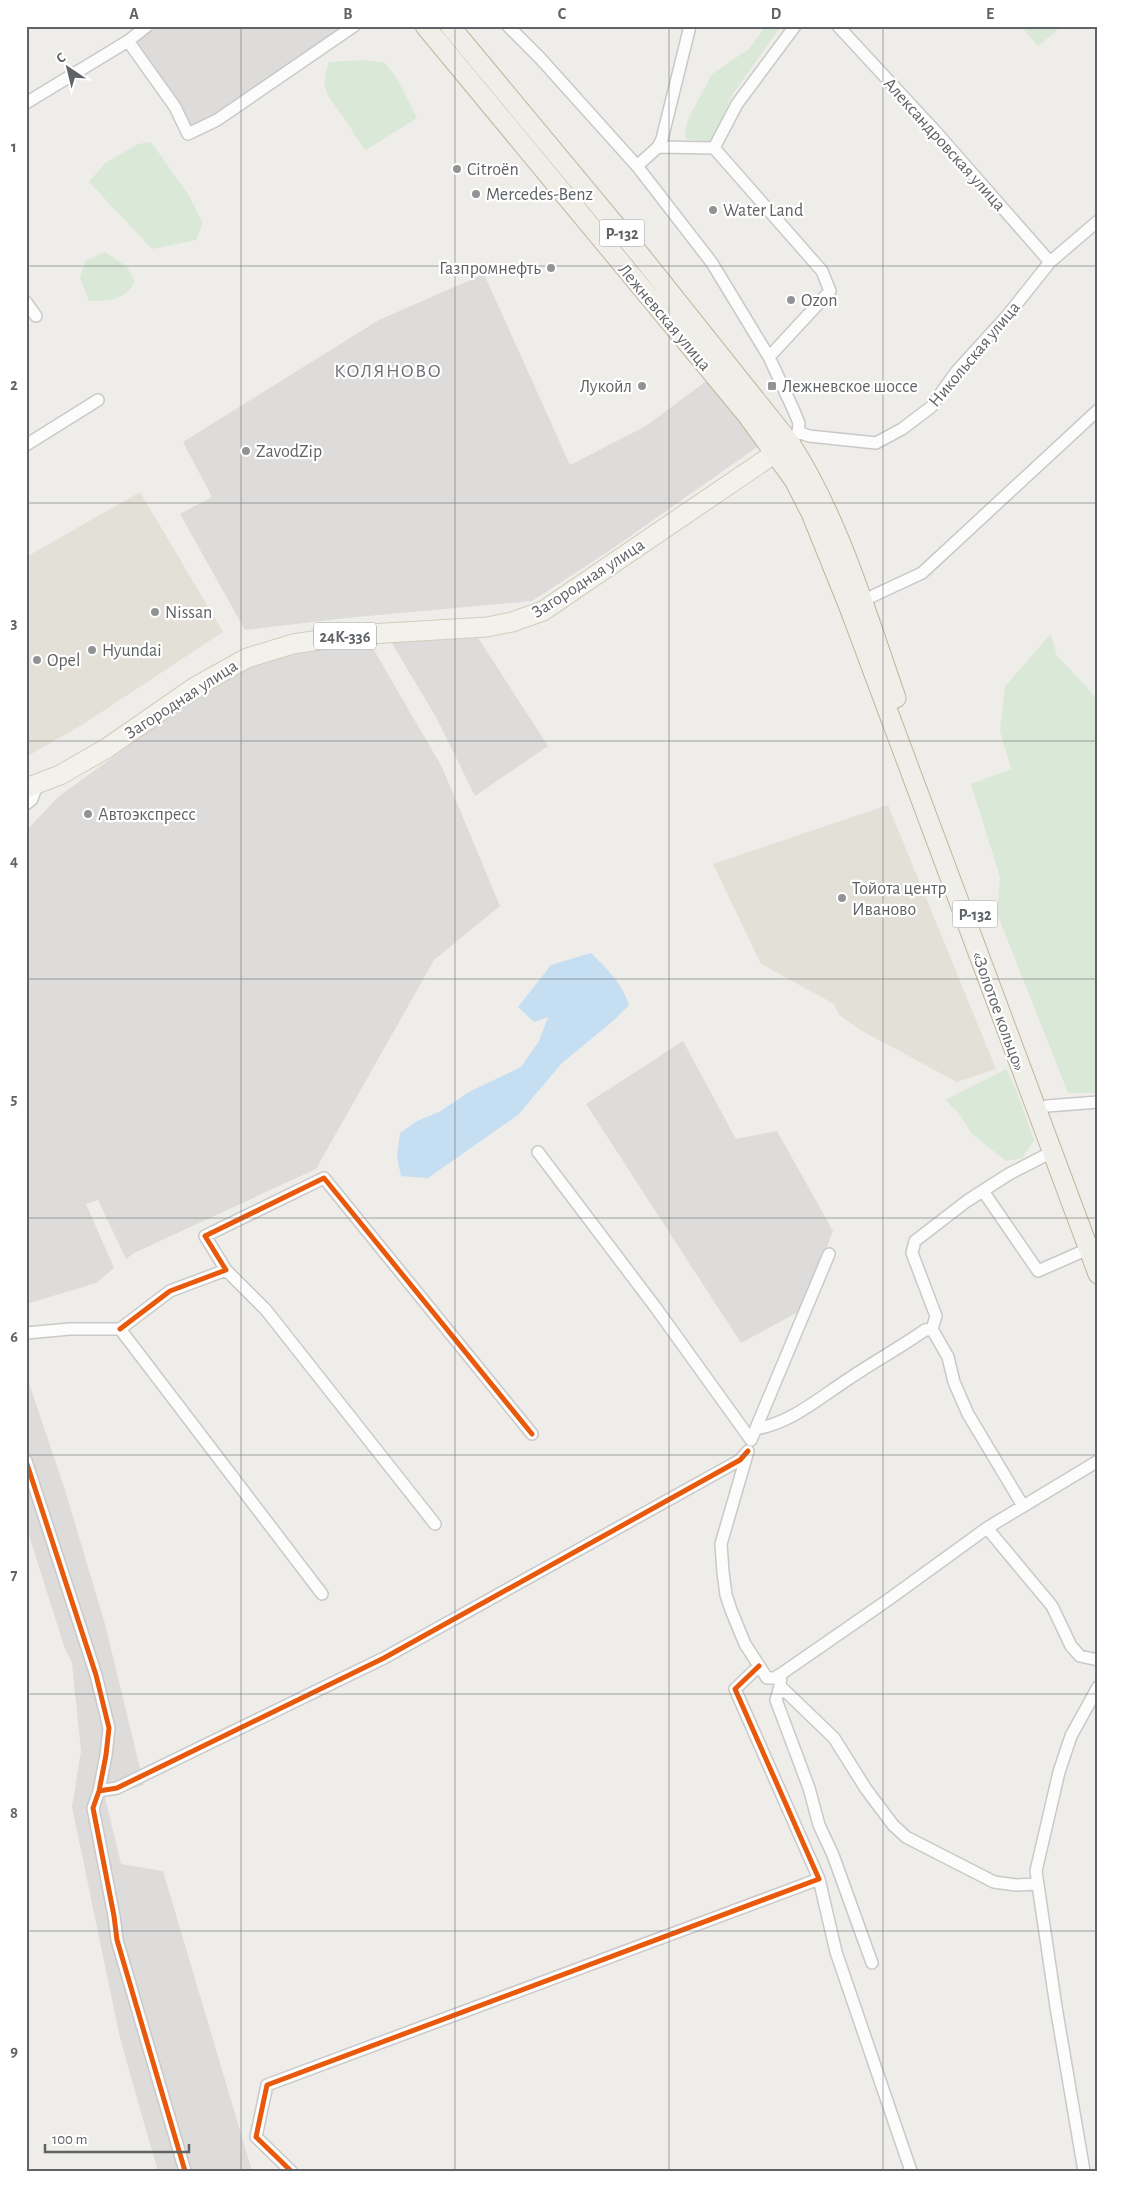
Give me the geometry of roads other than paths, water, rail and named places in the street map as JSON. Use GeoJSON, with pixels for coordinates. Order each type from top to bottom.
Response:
{"type":"FeatureCollection","features":[{"type":"Feature","properties":{"kind":"highway","name":"Лежневская улица"},"geometry":{"type":"LineString","coordinates":[[425,26],[808,470],[856,598]]}},
{"type":"Feature","properties":{"kind":"highway","name":"Лежневская улица"},"geometry":{"type":"LineString","coordinates":[[450,26],[647,263],[783,442]]}},
{"type":"Feature","properties":{"kind":"highway","name":"«Золотое кольцо»"},"geometry":{"type":"LineString","coordinates":[[856,598],[1047,1106],[1093,1244],[1098,1274]]}},
{"type":"Feature","properties":{"kind":"highway","name":"«Золотое кольцо»"},"geometry":{"type":"LineString","coordinates":[[856,598],[1052,1152],[1093,1244]]}},
{"type":"Feature","properties":{"kind":"main road","name":"Загородная улица"},"geometry":{"type":"LineString","coordinates":[[31,781],[102,738],[232,653],[265,640],[358,625],[489,617],[526,609],[783,442]]}},
{"type":"Feature","properties":{"kind":"street"},"geometry":{"type":"LineString","coordinates":[[26,103],[128,41],[147,26]]}},
{"type":"Feature","properties":{"kind":"street"},"geometry":{"type":"LineString","coordinates":[[128,41],[175,107],[188,134],[217,120],[354,26]]}},
{"type":"Feature","properties":{"kind":"street"},"geometry":{"type":"LineString","coordinates":[[508,26],[540,58],[637,166],[712,263],[769,357],[799,423],[783,442]]}},
{"type":"Feature","properties":{"kind":"street"},"geometry":{"type":"LineString","coordinates":[[637,166],[658,147],[662,139],[690,26]]}},
{"type":"Feature","properties":{"kind":"street"},"geometry":{"type":"LineString","coordinates":[[714,148],[737,104],[795,26]]}},
{"type":"Feature","properties":{"kind":"street","name":"Александровская улица"},"geometry":{"type":"LineString","coordinates":[[838,26],[936,132],[1050,262]]}},
{"type":"Feature","properties":{"kind":"street"},"geometry":{"type":"LineString","coordinates":[[658,147],[714,148],[822,270],[830,291],[769,357]]}},
{"type":"Feature","properties":{"kind":"street","name":"Никольская улица"},"geometry":{"type":"LineString","coordinates":[[783,442],[809,436],[876,443],[902,429],[931,407],[956,372],[1007,316],[1050,262],[1098,221]]}},
{"type":"Feature","properties":{"kind":"street"},"geometry":{"type":"LineString","coordinates":[[26,302],[36,316]]}},
{"type":"Feature","properties":{"kind":"street"},"geometry":{"type":"LineString","coordinates":[[26,445],[98,400]]}},
{"type":"Feature","properties":{"kind":"street"},"geometry":{"type":"LineString","coordinates":[[856,598],[922,573],[1098,410]]}},
{"type":"Feature","properties":{"kind":"street"},"geometry":{"type":"LineString","coordinates":[[26,804],[32,799],[31,781]]}},
{"type":"Feature","properties":{"kind":"street"},"geometry":{"type":"LineString","coordinates":[[1047,1106],[1098,1102]]}},
{"type":"Feature","properties":{"kind":"street"},"geometry":{"type":"LineString","coordinates":[[538,1152],[656,1308],[752,1440]]}},
{"type":"Feature","properties":{"kind":"street"},"geometry":{"type":"LineString","coordinates":[[1023,1506],[968,1414],[954,1382],[948,1356],[932,1329],[936,1316],[912,1253],[915,1241],[983,1191],[1052,1152]]}},
{"type":"Feature","properties":{"kind":"street"},"geometry":{"type":"LineString","coordinates":[[435,1524],[266,1310],[226,1270],[205,1236],[324,1178],[532,1434]]}},
{"type":"Feature","properties":{"kind":"street"},"geometry":{"type":"LineString","coordinates":[[983,1191],[1038,1271],[1093,1244]]}},
{"type":"Feature","properties":{"kind":"street"},"geometry":{"type":"LineString","coordinates":[[829,1254],[752,1440],[721,1544],[726,1595],[731,1610],[745,1644],[766,1678],[774,1678],[781,1674],[885,1602],[986,1528],[1098,1461]]}},
{"type":"Feature","properties":{"kind":"street"},"geometry":{"type":"LineString","coordinates":[[26,1333],[70,1329],[120,1329],[170,1291],[226,1270]]}},
{"type":"Feature","properties":{"kind":"street"},"geometry":{"type":"LineString","coordinates":[[120,1329],[322,1594]]}},
{"type":"Feature","properties":{"kind":"street"},"geometry":{"type":"LineString","coordinates":[[99,1791],[117,1788],[384,1658],[740,1460],[752,1440],[770,1426],[794,1416],[850,1377],[925,1330],[932,1329]]}},
{"type":"Feature","properties":{"kind":"street"},"geometry":{"type":"LineString","coordinates":[[26,1461],[94,1666],[109,1728],[99,1791],[93,1808],[117,1940],[185,2171]]}},
{"type":"Feature","properties":{"kind":"street"},"geometry":{"type":"LineString","coordinates":[[986,1528],[1052,1606],[1071,1646],[1080,1656],[1098,1660]]}},
{"type":"Feature","properties":{"kind":"street"},"geometry":{"type":"LineString","coordinates":[[759,1666],[735,1689],[819,1879],[836,1952],[911,2171]]}},
{"type":"Feature","properties":{"kind":"street"},"geometry":{"type":"LineString","coordinates":[[781,1674],[776,1700],[809,1788],[819,1825],[833,1855],[872,1963]]}},
{"type":"Feature","properties":{"kind":"street"},"geometry":{"type":"LineString","coordinates":[[780,1686],[834,1738],[866,1789],[893,1825],[906,1837],[994,1882],[1016,1885],[1037,1884]]}},
{"type":"Feature","properties":{"kind":"street"},"geometry":{"type":"LineString","coordinates":[[1084,2171],[1056,2007],[1036,1871],[1059,1772],[1071,1736],[1098,1687]]}},
{"type":"Feature","properties":{"kind":"street"},"geometry":{"type":"LineString","coordinates":[[291,2171],[256,2137],[267,2084],[819,1879]]}},
{"type":"Feature","properties":{"kind":"water"},"geometry":{"type":"Polygon","coordinates":[[[591,953],[618,983],[629,1005],[613,1021],[562,1063],[518,1115],[428,1178],[401,1176],[397,1157],[400,1133],[417,1121],[439,1112],[469,1092],[521,1067],[539,1041],[548,1017],[534,1022],[518,1007],[551,965],[591,953]]]}},
{"type":"Feature","properties":{"kind":"place","name":"Citroën"},"geometry":{"type":"Point","coordinates":[457,169]}},
{"type":"Feature","properties":{"kind":"place","name":"Mercedes-Benz"},"geometry":{"type":"Point","coordinates":[476,194]}},
{"type":"Feature","properties":{"kind":"place","name":"Water Land"},"geometry":{"type":"Point","coordinates":[713,210]}},
{"type":"Feature","properties":{"kind":"place","name":"Газпромнефть"},"geometry":{"type":"Point","coordinates":[551,268]}},
{"type":"Feature","properties":{"kind":"place","name":"Ozon"},"geometry":{"type":"Point","coordinates":[791,300]}},
{"type":"Feature","properties":{"kind":"place","name":"Лукойл"},"geometry":{"type":"Point","coordinates":[642,386]}},
{"type":"Feature","properties":{"kind":"place","name":"Лежневское шоссе"},"geometry":{"type":"Point","coordinates":[772,386]}},
{"type":"Feature","properties":{"kind":"place","name":"ZavodZip"},"geometry":{"type":"Point","coordinates":[246,451]}},
{"type":"Feature","properties":{"kind":"place","name":"Nissan"},"geometry":{"type":"Point","coordinates":[155,612]}},
{"type":"Feature","properties":{"kind":"place","name":"Hyundai"},"geometry":{"type":"Point","coordinates":[92,650]}},
{"type":"Feature","properties":{"kind":"place","name":"Opel"},"geometry":{"type":"Point","coordinates":[37,660]}},
{"type":"Feature","properties":{"kind":"place","name":"Автоэкспресс"},"geometry":{"type":"Point","coordinates":[88,814]}},
{"type":"Feature","properties":{"kind":"place","name":"Тойота центр Иваново"},"geometry":{"type":"Point","coordinates":[842,898]}},
{"type":"Feature","properties":{"kind":"district","name":"КОЛЯНОВО"},"geometry":{"type":"Point","coordinates":[388,370]}}]}
